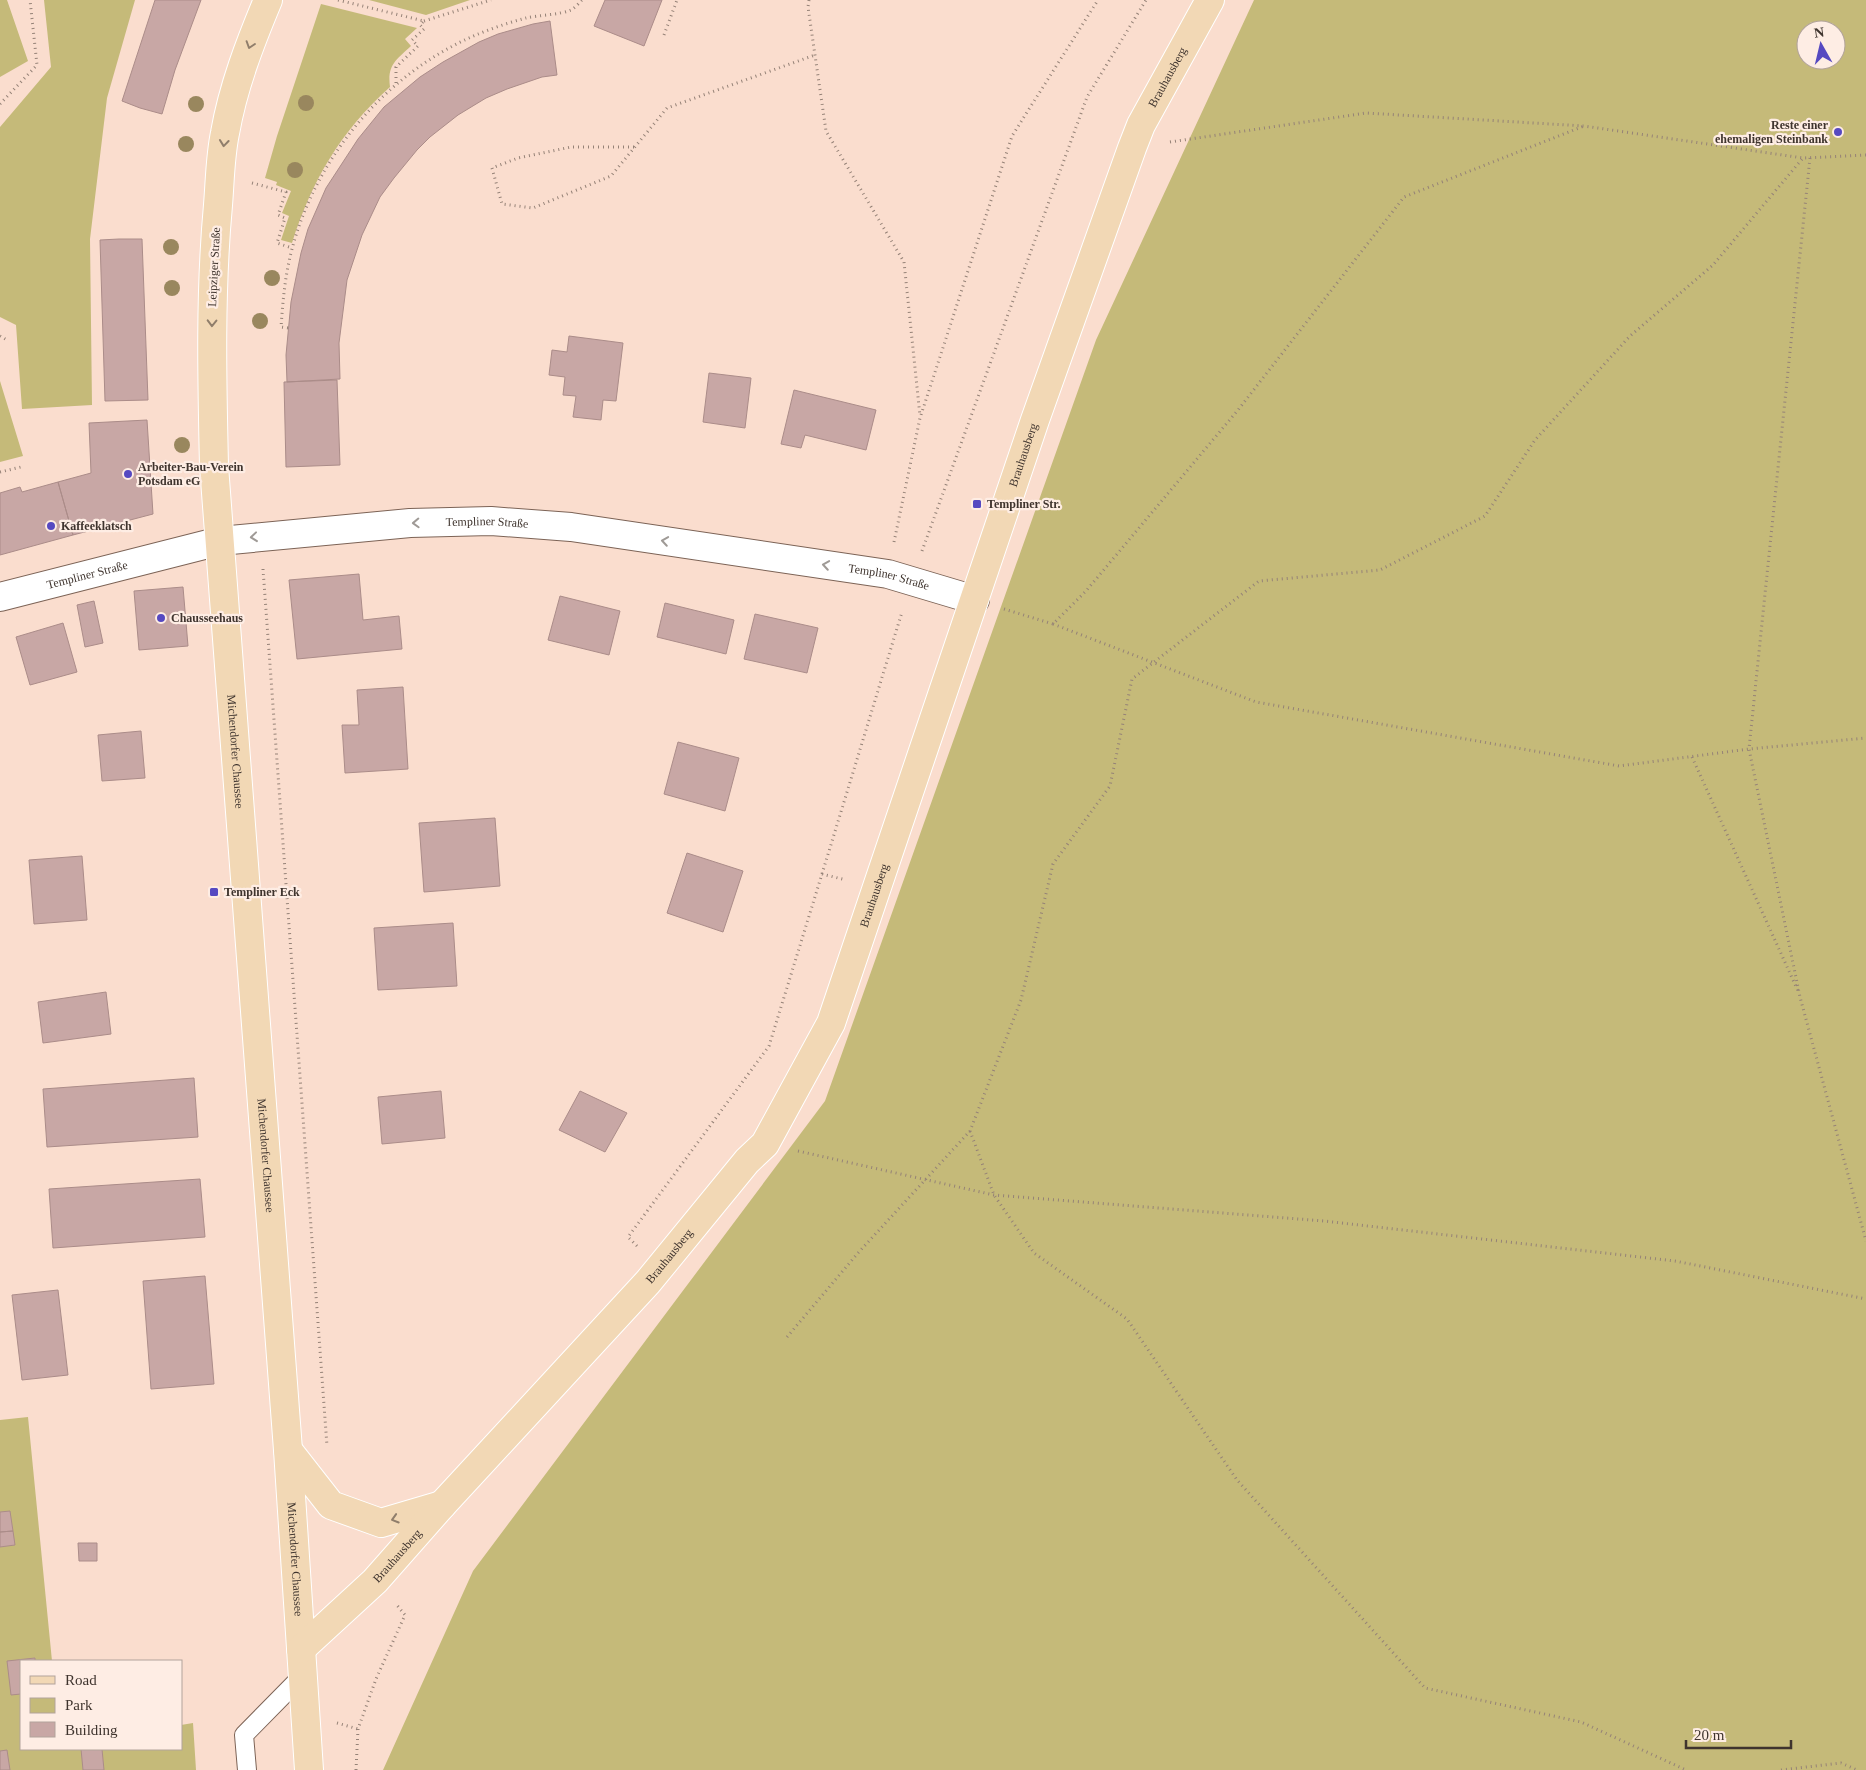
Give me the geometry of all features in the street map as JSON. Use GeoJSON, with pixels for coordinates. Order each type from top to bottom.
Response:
{"type":"FeatureCollection","features":[{"type":"Feature","properties":{"kind":"main road","name":"Leipziger Straße"},"geometry":{"type":"LineString","coordinates":[[220,541],[214,466],[211,352],[217,207],[224,134],[251,40],[268,0]]}},
{"type":"Feature","properties":{"kind":"main road","name":"Brauhausberg"},"geometry":{"type":"LineString","coordinates":[[302,1662],[442,1504],[661,1267],[747,1161],[765,1144],[831,1023],[1035,420],[1132,148],[1141,125],[1210,0]]}},
{"type":"Feature","properties":{"kind":"main road","name":"Michendorfer Chaussee"},"geometry":{"type":"LineString","coordinates":[[220,541],[288,1450],[309,1770]]}},
{"type":"Feature","properties":{"kind":"main road"},"geometry":{"type":"LineString","coordinates":[[288,1450],[331,1505],[381,1523],[442,1504]]}},
{"type":"Feature","properties":{"kind":"street","name":"Templiner Straße"},"geometry":{"type":"LineString","coordinates":[[0,597],[220,541],[410,523],[491,522],[571,527],[899,578],[975,600]]}},
{"type":"Feature","properties":{"kind":"lane"},"geometry":{"type":"LineString","coordinates":[[247,1770],[244,1735],[302,1662]]}},
{"type":"Feature","properties":{"kind":"path"},"geometry":{"type":"LineString","coordinates":[[0,104],[36,65],[30,0]]}},
{"type":"Feature","properties":{"kind":"path"},"geometry":{"type":"LineString","coordinates":[[338,0],[424,21]]}},
{"type":"Feature","properties":{"kind":"path"},"geometry":{"type":"LineString","coordinates":[[396,86],[396,67],[418,46],[412,40],[424,29],[420,25],[424,21],[491,0]]}},
{"type":"Feature","properties":{"kind":"path"},"geometry":{"type":"LineString","coordinates":[[288,328],[281,327],[283,295],[292,248],[307,205],[333,156],[367,113],[396,86],[425,63],[470,38],[509,23],[571,10],[582,0]]}},
{"type":"Feature","properties":{"kind":"path"},"geometry":{"type":"LineString","coordinates":[[664,35],[677,0]]}},
{"type":"Feature","properties":{"kind":"path"},"geometry":{"type":"LineString","coordinates":[[809,0],[808,7],[826,130],[904,262],[920,418]]}},
{"type":"Feature","properties":{"kind":"path"},"geometry":{"type":"LineString","coordinates":[[899,578],[920,418],[1012,136],[1098,0]]}},
{"type":"Feature","properties":{"kind":"path"},"geometry":{"type":"LineString","coordinates":[[661,1267],[628,1237],[769,1046],[822,874],[899,578],[1087,97],[1146,0]]}},
{"type":"Feature","properties":{"kind":"path"},"geometry":{"type":"LineString","coordinates":[[634,147],[572,147],[518,158],[492,168],[502,204],[533,208],[611,176],[667,108],[815,56]]}},
{"type":"Feature","properties":{"kind":"path"},"geometry":{"type":"LineString","coordinates":[[1132,148],[1366,113],[1584,126],[1803,158],[1866,155]]}},
{"type":"Feature","properties":{"kind":"path"},"geometry":{"type":"LineString","coordinates":[[1053,624],[1086,591],[1238,410],[1404,197],[1584,126]]}},
{"type":"Feature","properties":{"kind":"path"},"geometry":{"type":"LineString","coordinates":[[788,1337],[858,1253],[970,1131],[1021,1000],[1053,864],[1110,786],[1132,679],[1259,581],[1380,570],[1484,516],[1535,440],[1630,336],[1713,265],[1803,158]]}},
{"type":"Feature","properties":{"kind":"path"},"geometry":{"type":"LineString","coordinates":[[1810,158],[1749,749],[1800,997],[1866,1241]]}},
{"type":"Feature","properties":{"kind":"path"},"geometry":{"type":"LineString","coordinates":[[286,192],[278,215],[286,218],[277,243],[292,248]]}},
{"type":"Feature","properties":{"kind":"path"},"geometry":{"type":"LineString","coordinates":[[0,336],[7,340]]}},
{"type":"Feature","properties":{"kind":"path"},"geometry":{"type":"LineString","coordinates":[[0,472],[21,467]]}},
{"type":"Feature","properties":{"kind":"path"},"geometry":{"type":"LineString","coordinates":[[263,565],[328,1456]]}},
{"type":"Feature","properties":{"kind":"path"},"geometry":{"type":"LineString","coordinates":[[975,600],[1053,624],[1256,702],[1619,766],[1749,749],[1866,738]]}},
{"type":"Feature","properties":{"kind":"path"},"geometry":{"type":"LineString","coordinates":[[1692,757],[1800,997]]}},
{"type":"Feature","properties":{"kind":"path"},"geometry":{"type":"LineString","coordinates":[[822,874],[876,888]]}},
{"type":"Feature","properties":{"kind":"path"},"geometry":{"type":"LineString","coordinates":[[970,1131],[994,1195],[1034,1253],[1127,1318],[1237,1480],[1425,1688],[1581,1722],[1686,1770]]}},
{"type":"Feature","properties":{"kind":"path"},"geometry":{"type":"LineString","coordinates":[[765,1144],[994,1195],[1324,1221],[1675,1261],[1866,1299]]}},
{"type":"Feature","properties":{"kind":"path"},"geometry":{"type":"LineString","coordinates":[[356,1770],[358,1729]]}},
{"type":"Feature","properties":{"kind":"path"},"geometry":{"type":"LineString","coordinates":[[1781,1770],[1841,1763],[1857,1770]]}},
{"type":"Feature","properties":{"kind":"green space"},"geometry":{"type":"Polygon","coordinates":[[[0,0],[7,0],[28,61],[0,77],[0,0]]]}},
{"type":"Feature","properties":{"kind":"green space"},"geometry":{"type":"Polygon","coordinates":[[[44,0],[135,0],[107,98],[90,239],[92,405],[22,409],[16,325],[0,317],[0,127],[51,67],[44,0]]]}},
{"type":"Feature","properties":{"kind":"green space"},"geometry":{"type":"Polygon","coordinates":[[[369,0],[470,0],[426,15],[369,0]]]}},
{"type":"Feature","properties":{"kind":"green space"},"geometry":{"type":"Polygon","coordinates":[[[1254,0],[1866,0],[1866,1770],[383,1770],[473,1571],[825,1101],[1096,340],[1254,0]]]}},
{"type":"Feature","properties":{"kind":"green space"},"geometry":{"type":"Polygon","coordinates":[[[321,4],[417,28],[405,39],[411,46],[397,59],[391,68],[390,87],[357,121],[330,158],[309,198],[292,243],[281,240],[289,216],[282,213],[291,191],[276,185],[277,182],[265,178],[321,4]]]}},
{"type":"Feature","properties":{"kind":"green space"},"geometry":{"type":"Polygon","coordinates":[[[0,381],[23,456],[0,462],[0,381]]]}},
{"type":"Feature","properties":{"kind":"green space"},"geometry":{"type":"Polygon","coordinates":[[[28,1417],[52,1660],[20,1660],[20,1750],[182,1750],[182,1725],[193,1723],[196,1770],[0,1770],[0,1420],[28,1417]]]}},
{"type":"Feature","properties":{"kind":"building"},"geometry":{"type":"Polygon","coordinates":[[[155,0],[201,0],[175,70],[162,114],[122,101],[155,0]]]}},
{"type":"Feature","properties":{"kind":"building"},"geometry":{"type":"Polygon","coordinates":[[[605,0],[662,0],[644,46],[594,26],[605,0]]]}},
{"type":"Feature","properties":{"kind":"building"},"geometry":{"type":"Polygon","coordinates":[[[550,21],[557,75],[542,77],[507,89],[486,98],[458,115],[417,150],[380,197],[362,235],[347,280],[339,343],[340,379],[287,382],[286,355],[291,302],[308,229],[326,188],[358,139],[384,107],[420,77],[443,62],[498,34],[550,21]]]}},
{"type":"Feature","properties":{"kind":"building"},"geometry":{"type":"Polygon","coordinates":[[[142,239],[148,400],[105,401],[100,240],[142,239]]]}},
{"type":"Feature","properties":{"kind":"building"},"geometry":{"type":"Polygon","coordinates":[[[569,336],[623,343],[616,401],[603,400],[601,420],[573,417],[576,396],[563,395],[565,377],[549,375],[552,350],[567,352],[569,336]]]}},
{"type":"Feature","properties":{"kind":"building"},"geometry":{"type":"Polygon","coordinates":[[[709,373],[751,378],[745,428],[703,422],[709,373]]]}},
{"type":"Feature","properties":{"kind":"building"},"geometry":{"type":"Polygon","coordinates":[[[337,380],[340,465],[286,467],[284,382],[337,380]]]}},
{"type":"Feature","properties":{"kind":"building"},"geometry":{"type":"Polygon","coordinates":[[[794,390],[876,410],[866,450],[805,435],[801,448],[781,444],[794,390]]]}},
{"type":"Feature","properties":{"kind":"building"},"geometry":{"type":"Polygon","coordinates":[[[147,420],[153,514],[73,535],[58,482],[91,473],[89,423],[147,420]]]}},
{"type":"Feature","properties":{"kind":"building"},"geometry":{"type":"Polygon","coordinates":[[[58,482],[73,535],[0,555],[0,493],[20,487],[22,492],[58,482]]]}},
{"type":"Feature","properties":{"kind":"building"},"geometry":{"type":"Polygon","coordinates":[[[359,574],[363,620],[399,616],[402,649],[297,659],[289,580],[359,574]]]}},
{"type":"Feature","properties":{"kind":"building","name":"Chausseehaus"},"geometry":{"type":"Polygon","coordinates":[[[183,587],[188,646],[139,650],[134,591],[183,587]]]}},
{"type":"Feature","properties":{"kind":"building"},"geometry":{"type":"Polygon","coordinates":[[[560,596],[620,611],[609,655],[548,640],[560,596]]]}},
{"type":"Feature","properties":{"kind":"building"},"geometry":{"type":"Polygon","coordinates":[[[94,601],[103,643],[85,647],[77,605],[94,601]]]}},
{"type":"Feature","properties":{"kind":"building"},"geometry":{"type":"Polygon","coordinates":[[[665,603],[734,620],[726,654],[657,637],[665,603]]]}},
{"type":"Feature","properties":{"kind":"building"},"geometry":{"type":"Polygon","coordinates":[[[755,614],[818,628],[807,673],[744,659],[755,614]]]}},
{"type":"Feature","properties":{"kind":"building"},"geometry":{"type":"Polygon","coordinates":[[[63,623],[77,672],[30,685],[16,637],[63,623]]]}},
{"type":"Feature","properties":{"kind":"building"},"geometry":{"type":"Polygon","coordinates":[[[403,687],[408,769],[345,773],[342,725],[359,725],[357,690],[403,687]]]}},
{"type":"Feature","properties":{"kind":"building"},"geometry":{"type":"Polygon","coordinates":[[[141,731],[145,778],[102,781],[98,735],[141,731]]]}},
{"type":"Feature","properties":{"kind":"building"},"geometry":{"type":"Polygon","coordinates":[[[678,742],[739,758],[725,811],[664,794],[678,742]]]}},
{"type":"Feature","properties":{"kind":"building"},"geometry":{"type":"Polygon","coordinates":[[[495,818],[500,886],[424,892],[419,823],[495,818]]]}},
{"type":"Feature","properties":{"kind":"building"},"geometry":{"type":"Polygon","coordinates":[[[687,853],[743,871],[723,932],[667,913],[687,853]]]}},
{"type":"Feature","properties":{"kind":"building"},"geometry":{"type":"Polygon","coordinates":[[[82,856],[87,920],[34,924],[29,860],[82,856]]]}},
{"type":"Feature","properties":{"kind":"building"},"geometry":{"type":"Polygon","coordinates":[[[453,923],[457,986],[378,990],[374,928],[453,923]]]}},
{"type":"Feature","properties":{"kind":"building"},"geometry":{"type":"Polygon","coordinates":[[[106,992],[111,1034],[43,1043],[38,1002],[106,992]]]}},
{"type":"Feature","properties":{"kind":"building"},"geometry":{"type":"Polygon","coordinates":[[[194,1078],[198,1137],[47,1147],[43,1089],[194,1078]]]}},
{"type":"Feature","properties":{"kind":"building"},"geometry":{"type":"Polygon","coordinates":[[[441,1091],[445,1138],[382,1144],[378,1097],[441,1091]]]}},
{"type":"Feature","properties":{"kind":"building"},"geometry":{"type":"Polygon","coordinates":[[[580,1091],[627,1113],[605,1152],[559,1130],[580,1091]]]}},
{"type":"Feature","properties":{"kind":"building"},"geometry":{"type":"Polygon","coordinates":[[[200,1179],[205,1237],[53,1248],[49,1189],[200,1179]]]}},
{"type":"Feature","properties":{"kind":"building"},"geometry":{"type":"Polygon","coordinates":[[[205,1276],[214,1384],[151,1389],[143,1281],[205,1276]]]}},
{"type":"Feature","properties":{"kind":"building"},"geometry":{"type":"Polygon","coordinates":[[[58,1290],[68,1375],[22,1380],[12,1295],[58,1290]]]}},
{"type":"Feature","properties":{"kind":"building"},"geometry":{"type":"Polygon","coordinates":[[[10,1511],[13,1531],[0,1532],[0,1512],[10,1511]]]}},
{"type":"Feature","properties":{"kind":"building"},"geometry":{"type":"Polygon","coordinates":[[[13,1531],[15,1545],[0,1547],[0,1532],[13,1531]]]}},
{"type":"Feature","properties":{"kind":"building"},"geometry":{"type":"Polygon","coordinates":[[[78,1543],[97,1543],[97,1561],[79,1561],[78,1543]]]}},
{"type":"Feature","properties":{"kind":"building"},"geometry":{"type":"Polygon","coordinates":[[[35,1658],[35,1660],[20,1660],[20,1694],[11,1695],[7,1661],[35,1658]]]}},
{"type":"Feature","properties":{"kind":"building"},"geometry":{"type":"Polygon","coordinates":[[[7,1750],[10,1770],[0,1770],[0,1751],[7,1750]]]}},
{"type":"Feature","properties":{"kind":"building"},"geometry":{"type":"Polygon","coordinates":[[[81,1750],[102,1750],[104,1770],[83,1770],[81,1750]]]}},
{"type":"Feature","properties":{"kind":"place","name":"Reste einer ehemaligen Steinbank"},"geometry":{"type":"Point","coordinates":[1838,132]}},
{"type":"Feature","properties":{"kind":"place","name":"Arbeiter-Bau-Verein Potsdam eG"},"geometry":{"type":"Point","coordinates":[128,474]}},
{"type":"Feature","properties":{"kind":"place","name":"Templiner Str."},"geometry":{"type":"Point","coordinates":[977,504]}},
{"type":"Feature","properties":{"kind":"place","name":"Kaffeeklatsch"},"geometry":{"type":"Point","coordinates":[51,526]}},
{"type":"Feature","properties":{"kind":"place","name":"Chausseehaus"},"geometry":{"type":"Point","coordinates":[161,618]}},
{"type":"Feature","properties":{"kind":"place","name":"Templiner Eck"},"geometry":{"type":"Point","coordinates":[214,892]}}]}
